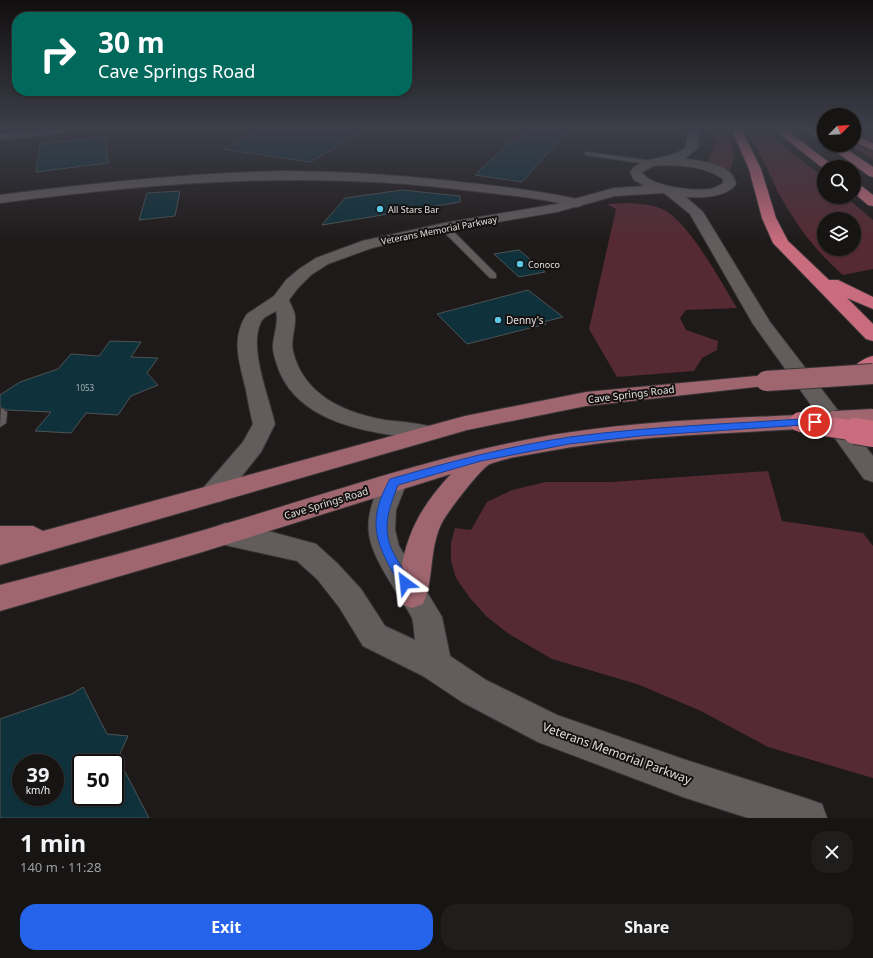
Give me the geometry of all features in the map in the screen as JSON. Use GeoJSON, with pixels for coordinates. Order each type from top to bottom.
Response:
{"type":"FeatureCollection","features":[{"type":"Feature","properties":{"kind":"highway"},"geometry":{"type":"LineString","coordinates":[[754,166],[772,227],[781,243],[792,256],[818,278],[873,335]]}},
{"type":"Feature","properties":{"kind":"highway"},"geometry":{"type":"LineString","coordinates":[[863,166],[873,173]]}},
{"type":"Feature","properties":{"kind":"highway"},"geometry":{"type":"LineString","coordinates":[[861,193],[873,202]]}},
{"type":"Feature","properties":{"kind":"highway"},"geometry":{"type":"LineString","coordinates":[[818,278],[873,304]]}},
{"type":"Feature","properties":{"kind":"highway"},"geometry":{"type":"LineString","coordinates":[[865,374],[873,362]]}},
{"type":"Feature","properties":{"kind":"highway"},"geometry":{"type":"LineString","coordinates":[[800,422],[873,434]]}},
{"type":"Feature","properties":{"kind":"main road","name":"Veterans Memorial Parkway"},"geometry":{"type":"LineString","coordinates":[[609,194],[635,170],[644,166]]}},
{"type":"Feature","properties":{"kind":"main road"},"geometry":{"type":"LineString","coordinates":[[705,166],[713,168]]}},
{"type":"Feature","properties":{"kind":"main road"},"geometry":{"type":"LineString","coordinates":[[635,170],[638,177],[645,182],[667,190],[687,193],[711,192],[726,188],[730,184],[730,178],[710,166]]}},
{"type":"Feature","properties":{"kind":"main road"},"geometry":{"type":"LineString","coordinates":[[0,199],[138,183],[288,175],[382,178],[548,196],[576,204]]}},
{"type":"Feature","properties":{"kind":"main road"},"geometry":{"type":"LineString","coordinates":[[667,190],[698,216],[766,330],[873,473]]}},
{"type":"Feature","properties":{"kind":"main road","name":"Veterans Memorial Parkway"},"geometry":{"type":"LineString","coordinates":[[213,494],[253,446],[264,424],[247,359],[247,337],[253,318],[286,292],[305,272],[322,261],[366,244],[444,228],[529,214],[576,204],[609,194],[667,190]]}},
{"type":"Feature","properties":{"kind":"main road"},"geometry":{"type":"LineString","coordinates":[[507,192],[525,202],[529,214]]}},
{"type":"Feature","properties":{"kind":"main road"},"geometry":{"type":"LineString","coordinates":[[698,216],[700,202],[711,192]]}},
{"type":"Feature","properties":{"kind":"main road"},"geometry":{"type":"LineString","coordinates":[[609,194],[659,201],[698,216]]}},
{"type":"Feature","properties":{"kind":"main road"},"geometry":{"type":"LineString","coordinates":[[286,292],[286,317],[283,351],[296,381],[317,404],[340,415],[374,426],[429,433]]}},
{"type":"Feature","properties":{"kind":"main road","name":"Cave Springs Road"},"geometry":{"type":"LineString","coordinates":[[0,554],[429,433],[540,407],[586,399],[766,381],[865,374]]}},
{"type":"Feature","properties":{"kind":"main road","name":"Cave Springs Road"},"geometry":{"type":"LineString","coordinates":[[0,598],[225,534],[394,482],[481,458],[526,448],[617,435],[800,422],[873,419]]}},
{"type":"Feature","properties":{"kind":"main road"},"geometry":{"type":"LineString","coordinates":[[412,595],[423,535],[435,511],[449,492],[481,458]]}},
{"type":"Feature","properties":{"kind":"main road"},"geometry":{"type":"LineString","coordinates":[[394,482],[383,510],[381,530],[386,549],[426,617],[435,665]]}},
{"type":"Feature","properties":{"kind":"main road","name":"Veterans Memorial Parkway"},"geometry":{"type":"LineString","coordinates":[[225,534],[272,543],[306,552],[327,571],[350,598],[374,636],[435,665],[474,691],[550,730],[683,778],[808,818]]}},
{"type":"Feature","properties":{"kind":"main road"},"geometry":{"type":"LineString","coordinates":[[0,537],[60,537]]}},
{"type":"Feature","properties":{"kind":"lane"},"geometry":{"type":"LineString","coordinates":[[444,228],[493,276]]}},
{"type":"Feature","properties":{"kind":"shaded area"},"geometry":{"type":"Polygon","coordinates":[[[713,166],[731,166],[727,176],[713,166]]]}},
{"type":"Feature","properties":{"kind":"shaded area"},"geometry":{"type":"Polygon","coordinates":[[[766,166],[809,166],[817,172],[817,204],[854,204],[873,220],[873,269],[843,275],[823,256],[861,256],[861,212],[817,212],[817,249],[797,224],[766,166]]]}},
{"type":"Feature","properties":{"kind":"shaded area"},"geometry":{"type":"Polygon","coordinates":[[[627,203],[657,207],[676,218],[705,255],[737,308],[686,310],[680,318],[686,330],[718,341],[717,350],[702,358],[694,371],[617,377],[589,329],[616,209],[607,204],[627,203]]]}},
{"type":"Feature","properties":{"kind":"shaded area"},"geometry":{"type":"Polygon","coordinates":[[[768,471],[782,521],[863,533],[873,546],[873,778],[768,747],[701,711],[637,684],[552,659],[509,634],[487,617],[470,598],[456,578],[451,561],[451,543],[455,528],[471,530],[487,502],[512,490],[546,482],[611,482],[768,471]]]}},
{"type":"Feature","properties":{"kind":"building"},"geometry":{"type":"Polygon","coordinates":[[[37,166],[83,166],[36,172],[37,166]]]}},
{"type":"Feature","properties":{"kind":"building"},"geometry":{"type":"Polygon","coordinates":[[[484,166],[536,166],[522,182],[475,175],[484,166]]]}},
{"type":"Feature","properties":{"kind":"building"},"geometry":{"type":"Polygon","coordinates":[[[402,190],[460,196],[460,202],[322,225],[345,198],[402,190]]]}},
{"type":"Feature","properties":{"kind":"building"},"geometry":{"type":"Polygon","coordinates":[[[180,191],[175,216],[139,220],[147,193],[180,191]]]}},
{"type":"Feature","properties":{"kind":"building","name":"Conoco"},"geometry":{"type":"Polygon","coordinates":[[[519,250],[545,272],[519,277],[494,254],[519,250]]]}},
{"type":"Feature","properties":{"kind":"building","name":"Denny's"},"geometry":{"type":"Polygon","coordinates":[[[528,290],[563,317],[543,322],[546,324],[467,344],[437,314],[528,290]]]}},
{"type":"Feature","properties":{"kind":"building"},"geometry":{"type":"Polygon","coordinates":[[[110,341],[141,342],[131,357],[158,358],[147,373],[158,385],[131,396],[118,415],[86,413],[71,433],[35,431],[51,412],[7,410],[0,407],[0,395],[20,382],[58,369],[71,354],[99,356],[110,341]]]}},
{"type":"Feature","properties":{"kind":"building"},"geometry":{"type":"Polygon","coordinates":[[[83,687],[107,734],[128,736],[120,754],[72,754],[72,806],[124,806],[124,770],[149,818],[0,818],[0,719],[72,694],[83,687]]]}},
{"type":"Feature","properties":{"kind":"place","name":"All Stars Bar"},"geometry":{"type":"Point","coordinates":[380,209]}},
{"type":"Feature","properties":{"kind":"place","name":"Conoco"},"geometry":{"type":"Point","coordinates":[520,264]}},
{"type":"Feature","properties":{"kind":"place","name":"Denny's"},"geometry":{"type":"Point","coordinates":[498,320]}},
{"type":"Feature","properties":{"kind":"route"},"geometry":{"type":"LineString","coordinates":[[405,583],[386,549],[381,530],[383,510],[394,482],[481,458],[526,448],[569,441],[640,433],[815,422]]}}]}
